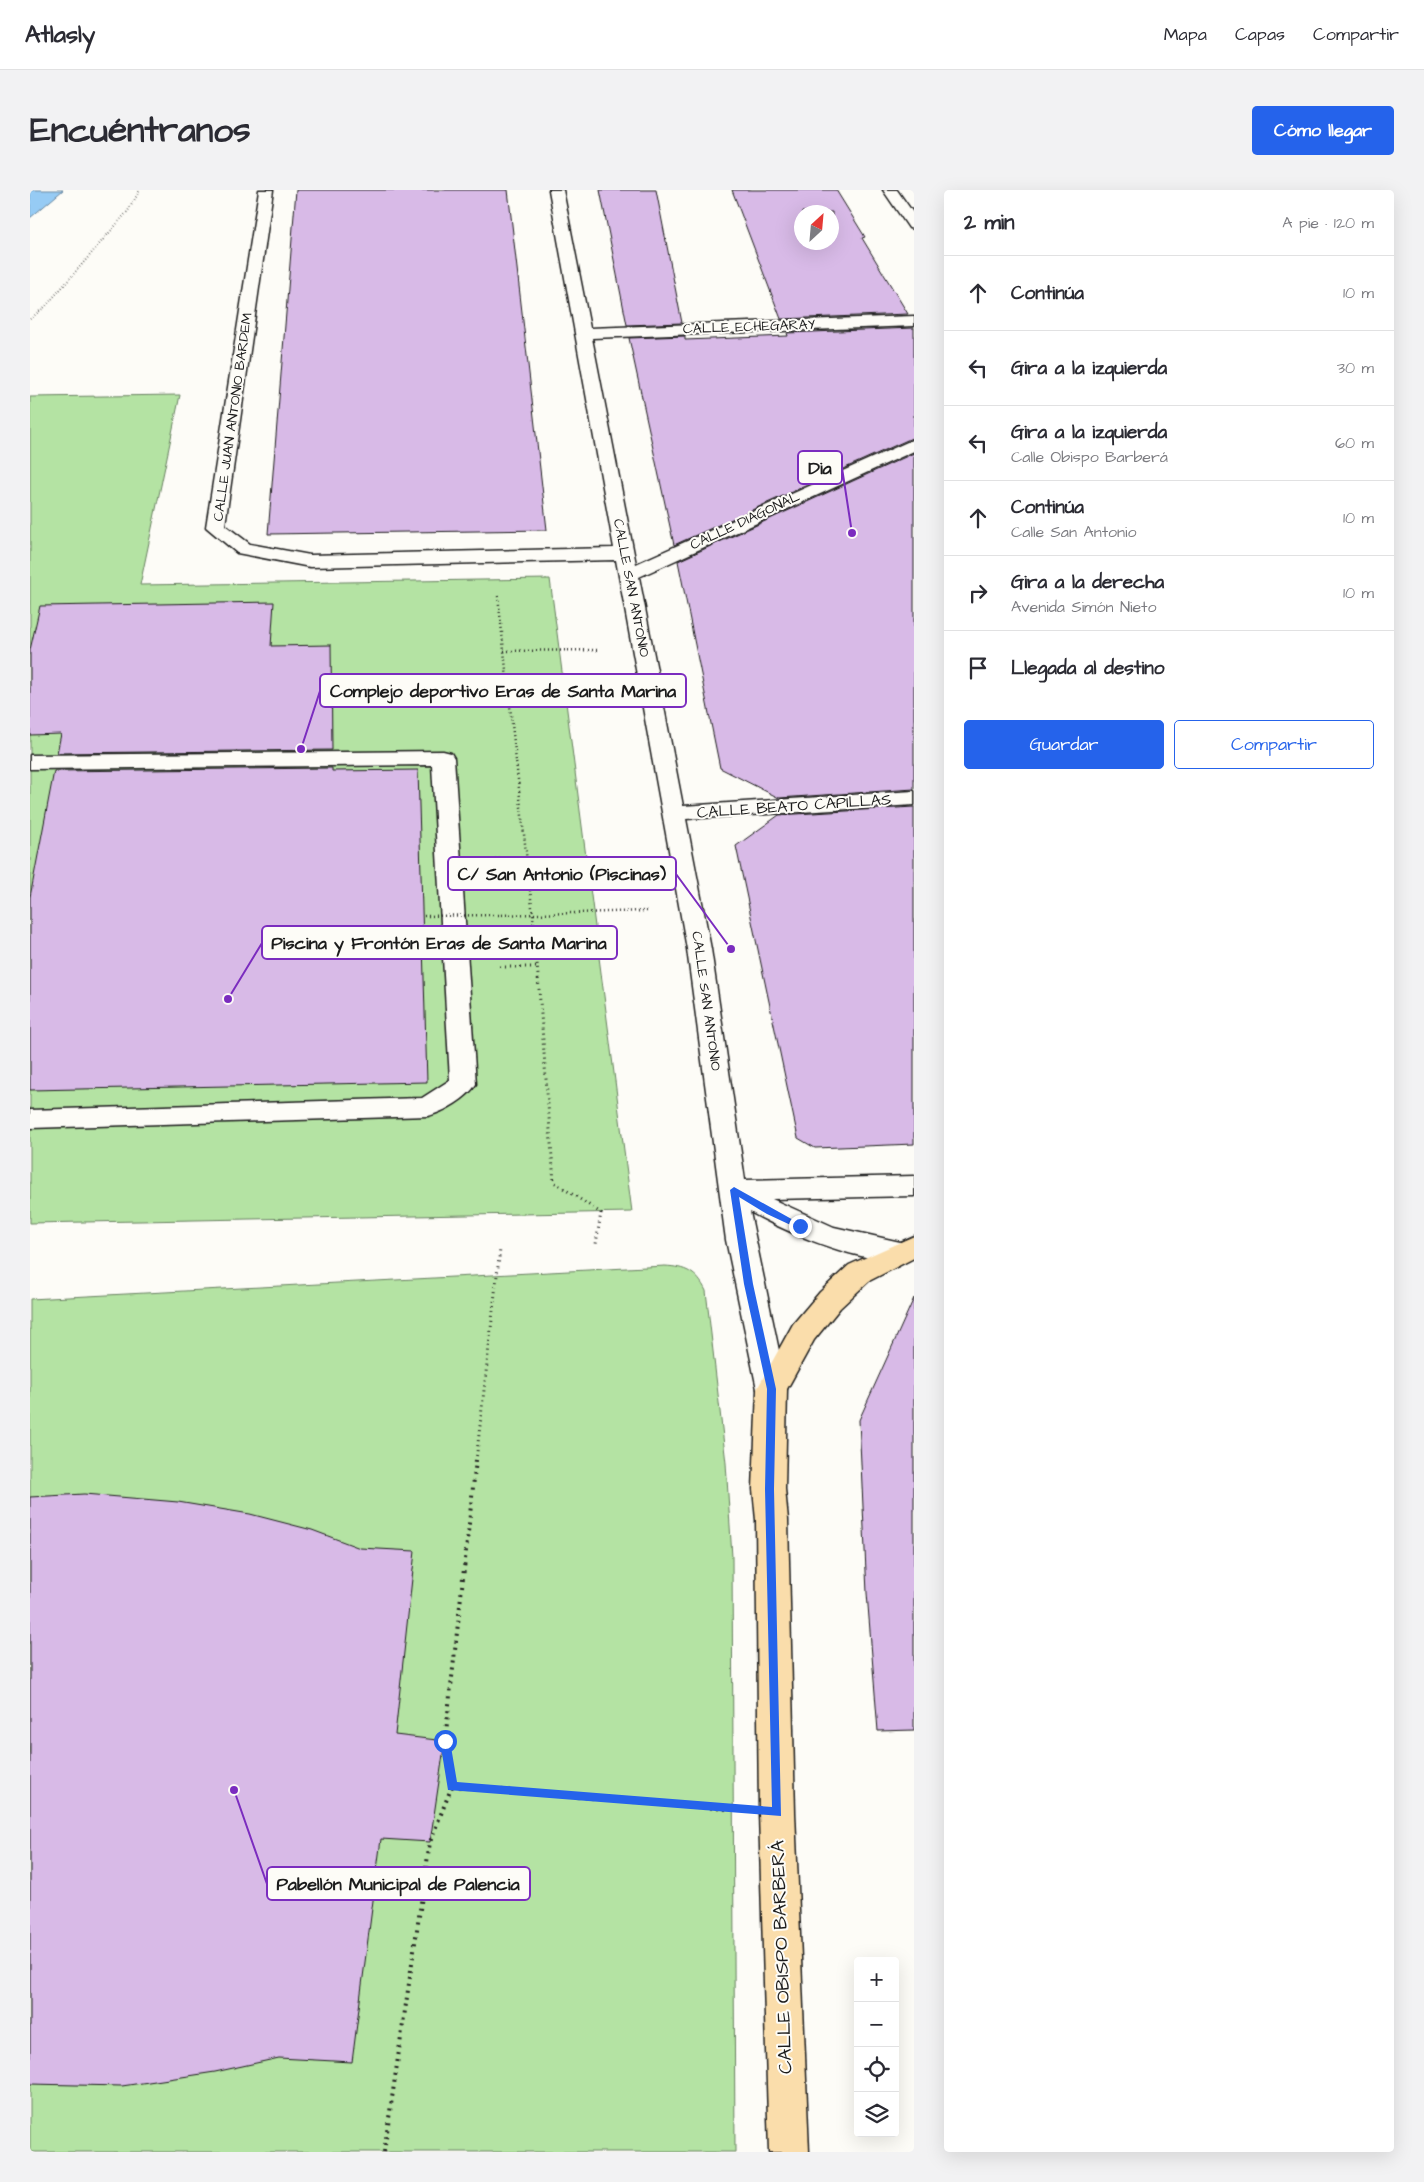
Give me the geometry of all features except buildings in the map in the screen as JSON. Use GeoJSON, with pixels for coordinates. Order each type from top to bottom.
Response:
{"type":"FeatureCollection","features":[{"type":"Feature","properties":{"kind":"main road"},"geometry":{"type":"LineString","coordinates":[[772,1389],[803,1332],[830,1300],[859,1273],[906,1248]]}},
{"type":"Feature","properties":{"kind":"main road","name":"CALLE OBISPO BARBERÁ"},"geometry":{"type":"LineString","coordinates":[[772,1389],[769,1489],[772,1530],[777,1813],[789,2152]]}},
{"type":"Feature","properties":{"kind":"street","name":"CALLE JUAN ANTONIO BARDEM"},"geometry":{"type":"LineString","coordinates":[[266,190],[215,527],[244,550],[310,561],[494,556],[628,564]]}},
{"type":"Feature","properties":{"kind":"street","name":"CALLE SAN ANTONIO"},"geometry":{"type":"LineString","coordinates":[[556,190],[692,910],[748,1284]]}},
{"type":"Feature","properties":{"kind":"street"},"geometry":{"type":"LineString","coordinates":[[890,190],[914,225]]}},
{"type":"Feature","properties":{"kind":"street","name":"CALLE ECHEGARAY"},"geometry":{"type":"LineString","coordinates":[[584,333],[914,320]]}},
{"type":"Feature","properties":{"kind":"street","name":"CALLE DIAGONAL"},"geometry":{"type":"LineString","coordinates":[[628,564],[914,444]]}},
{"type":"Feature","properties":{"kind":"street"},"geometry":{"type":"LineString","coordinates":[[30,762],[443,758],[463,1084],[428,1107],[30,1119]]}},
{"type":"Feature","properties":{"kind":"street","name":"CALLE BEATO CAPILLAS"},"geometry":{"type":"LineString","coordinates":[[674,813],[914,798]]}},
{"type":"Feature","properties":{"kind":"street"},"geometry":{"type":"LineString","coordinates":[[734,1190],[914,1186]]}},
{"type":"Feature","properties":{"kind":"street"},"geometry":{"type":"LineString","coordinates":[[734,1190],[770,1212],[800,1226],[840,1240],[906,1248]]}},
{"type":"Feature","properties":{"kind":"street","name":"CALLE OBISPO BARBERÁ"},"geometry":{"type":"LineString","coordinates":[[748,1284],[772,1389]]}},
{"type":"Feature","properties":{"kind":"path"},"geometry":{"type":"LineString","coordinates":[[30,319],[46,306],[128,211],[140,190]]}},
{"type":"Feature","properties":{"kind":"path"},"geometry":{"type":"LineString","coordinates":[[494,556],[533,914],[554,1182],[601,1213],[596,1244]]}},
{"type":"Feature","properties":{"kind":"path"},"geometry":{"type":"LineString","coordinates":[[504,651],[642,649]]}},
{"type":"Feature","properties":{"kind":"path"},"geometry":{"type":"LineString","coordinates":[[424,916],[692,910]]}},
{"type":"Feature","properties":{"kind":"path"},"geometry":{"type":"LineString","coordinates":[[384,2152],[430,1842],[452,1786],[445,1741],[500,1249]]}},
{"type":"Feature","properties":{"kind":"path"},"geometry":{"type":"LineString","coordinates":[[452,1786],[777,1813]]}},
{"type":"Feature","properties":{"kind":"green space"},"geometry":{"type":"Polygon","coordinates":[[[180,395],[140,585],[550,579],[632,1212],[30,1223],[30,397],[180,395]]]}},
{"type":"Feature","properties":{"kind":"green space"},"geometry":{"type":"Polygon","coordinates":[[[665,1266],[684,1269],[690,1272],[699,1279],[706,1291],[726,1463],[732,1557],[735,2152],[30,2152],[30,1299],[665,1266]]]}},
{"type":"Feature","properties":{"kind":"water"},"geometry":{"type":"Polygon","coordinates":[[[30,190],[63,190],[30,218],[30,190]]]}},
{"type":"Feature","properties":{"kind":"place","name":"Dia"},"geometry":{"type":"Point","coordinates":[852,533]}},
{"type":"Feature","properties":{"kind":"place","name":"Complejo deportivo Eras de Santa Marina"},"geometry":{"type":"Point","coordinates":[301,749]}},
{"type":"Feature","properties":{"kind":"place","name":"C/ San Antonio (Piscinas)"},"geometry":{"type":"Point","coordinates":[731,949]}},
{"type":"Feature","properties":{"kind":"place","name":"Piscina y Frontón Eras de Santa Marina"},"geometry":{"type":"Point","coordinates":[228,999]}},
{"type":"Feature","properties":{"kind":"place","name":"Pabellón Municipal de Palencia"},"geometry":{"type":"Point","coordinates":[234,1790]}},
{"type":"Feature","properties":{"kind":"route"},"geometry":{"type":"LineString","coordinates":[[445,1741],[452,1786],[777,1813],[772,1520],[769,1489],[772,1389],[748,1284],[734,1190],[770,1212],[800,1226]]}}]}
